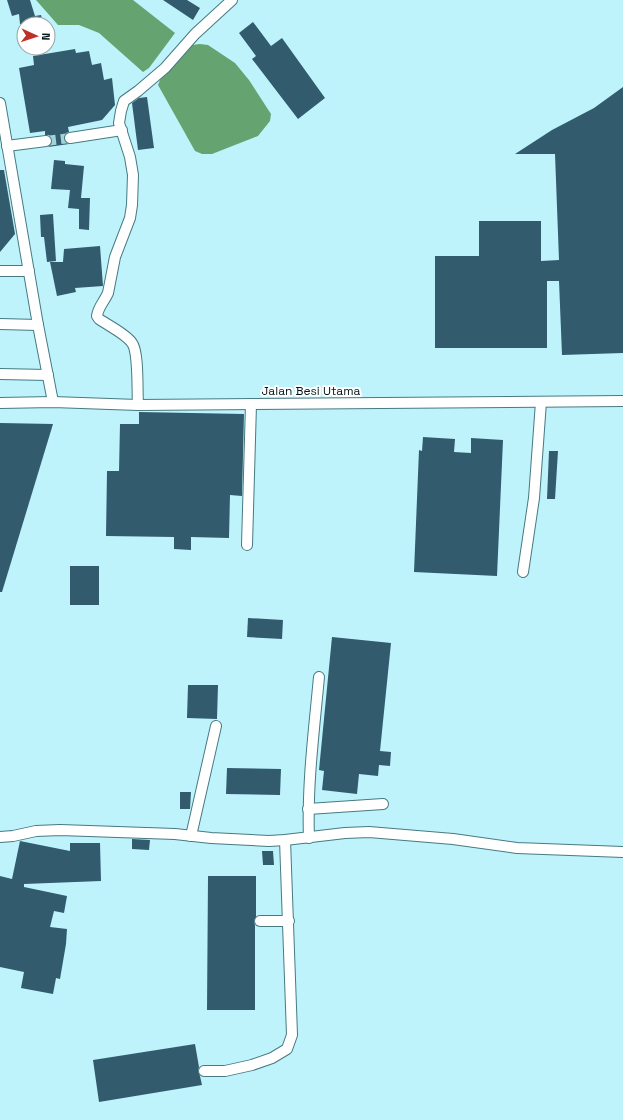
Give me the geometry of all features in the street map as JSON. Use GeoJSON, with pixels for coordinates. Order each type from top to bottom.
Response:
{"type":"FeatureCollection","features":[{"type":"Feature","properties":{"kind":"street"},"geometry":{"type":"LineString","coordinates":[[138,405],[136,357],[134,347],[129,340],[97,316],[99,306],[108,293],[115,257],[132,211],[133,175],[130,157],[120,123],[120,117],[124,101],[165,68],[195,34],[232,0]]}},
{"type":"Feature","properties":{"kind":"street"},"geometry":{"type":"LineString","coordinates":[[0,103],[38,325],[53,402]]}},
{"type":"Feature","properties":{"kind":"street"},"geometry":{"type":"LineString","coordinates":[[70,138],[122,130]]}},
{"type":"Feature","properties":{"kind":"street"},"geometry":{"type":"LineString","coordinates":[[8,146],[46,141]]}},
{"type":"Feature","properties":{"kind":"street"},"geometry":{"type":"LineString","coordinates":[[0,271],[29,271]]}},
{"type":"Feature","properties":{"kind":"street"},"geometry":{"type":"LineString","coordinates":[[0,324],[38,325]]}},
{"type":"Feature","properties":{"kind":"street"},"geometry":{"type":"LineString","coordinates":[[0,374],[48,375]]}},
{"type":"Feature","properties":{"kind":"street","name":"Jalan Besi Utama"},"geometry":{"type":"LineString","coordinates":[[0,403],[53,402],[138,405],[623,401]]}},
{"type":"Feature","properties":{"kind":"street"},"geometry":{"type":"LineString","coordinates":[[523,572],[534,498],[541,402]]}},
{"type":"Feature","properties":{"kind":"street"},"geometry":{"type":"LineString","coordinates":[[247,545],[251,404]]}},
{"type":"Feature","properties":{"kind":"street"},"geometry":{"type":"LineString","coordinates":[[309,838],[308,809],[310,766],[319,677]]}},
{"type":"Feature","properties":{"kind":"street"},"geometry":{"type":"LineString","coordinates":[[191,836],[216,726]]}},
{"type":"Feature","properties":{"kind":"street"},"geometry":{"type":"LineString","coordinates":[[308,809],[383,804]]}},
{"type":"Feature","properties":{"kind":"street"},"geometry":{"type":"LineString","coordinates":[[0,837],[36,831],[60,830],[175,834],[211,838],[286,840],[345,833],[369,832],[453,839],[517,848],[623,852]]}},
{"type":"Feature","properties":{"kind":"street"},"geometry":{"type":"LineString","coordinates":[[204,1071],[225,1071],[252,1066],[272,1058],[287,1049],[292,1035],[286,840]]}},
{"type":"Feature","properties":{"kind":"street"},"geometry":{"type":"LineString","coordinates":[[260,921],[289,921]]}},
{"type":"Feature","properties":{"kind":"shaded area"},"geometry":{"type":"Polygon","coordinates":[[[36,0],[133,0],[175,33],[149,68],[143,72],[99,33],[79,25],[58,25],[56,23],[56,16],[50,16],[36,0]]]}},
{"type":"Feature","properties":{"kind":"shaded area"},"geometry":{"type":"Polygon","coordinates":[[[192,45],[208,45],[235,63],[249,80],[271,114],[270,121],[258,136],[212,154],[202,154],[195,151],[158,85],[160,80],[192,45]]]}},
{"type":"Feature","properties":{"kind":"building"},"geometry":{"type":"Polygon","coordinates":[[[7,0],[30,0],[35,16],[19,16],[19,14],[12,16],[7,0]]]}},
{"type":"Feature","properties":{"kind":"building"},"geometry":{"type":"Polygon","coordinates":[[[163,0],[187,0],[200,8],[193,20],[163,0]]]}},
{"type":"Feature","properties":{"kind":"building"},"geometry":{"type":"Polygon","coordinates":[[[253,22],[271,46],[282,38],[325,98],[298,119],[252,59],[256,56],[239,33],[253,22]]]}},
{"type":"Feature","properties":{"kind":"building"},"geometry":{"type":"Polygon","coordinates":[[[75,49],[76,53],[89,51],[92,65],[101,63],[104,80],[112,78],[115,105],[102,120],[68,127],[69,132],[66,133],[64,139],[65,142],[69,144],[48,147],[52,144],[52,140],[49,135],[45,135],[45,131],[30,133],[19,68],[34,65],[33,56],[56,56],[56,52],[75,49]]]}},
{"type":"Feature","properties":{"kind":"building"},"geometry":{"type":"Polygon","coordinates":[[[623,87],[623,353],[562,355],[559,281],[547,281],[547,348],[435,348],[435,256],[479,256],[479,221],[541,221],[541,261],[559,260],[555,154],[515,154],[552,130],[594,108],[623,87]]]}},
{"type":"Feature","properties":{"kind":"building"},"geometry":{"type":"Polygon","coordinates":[[[147,97],[154,148],[138,150],[132,103],[139,98],[147,97]]]}},
{"type":"Feature","properties":{"kind":"building"},"geometry":{"type":"Polygon","coordinates":[[[54,160],[65,161],[65,164],[84,166],[81,198],[90,198],[89,230],[79,229],[79,209],[68,208],[70,190],[51,189],[54,160]]]}},
{"type":"Feature","properties":{"kind":"building"},"geometry":{"type":"Polygon","coordinates":[[[0,170],[4,170],[15,234],[0,252],[0,170]]]}},
{"type":"Feature","properties":{"kind":"building"},"geometry":{"type":"Polygon","coordinates":[[[53,214],[56,261],[47,262],[44,237],[41,237],[40,215],[53,214]]]}},
{"type":"Feature","properties":{"kind":"building"},"geometry":{"type":"Polygon","coordinates":[[[100,246],[103,286],[75,288],[76,292],[57,296],[50,262],[63,262],[64,249],[100,246]]]}},
{"type":"Feature","properties":{"kind":"building"},"geometry":{"type":"Polygon","coordinates":[[[139,412],[244,414],[242,496],[230,495],[229,538],[191,537],[191,550],[174,549],[174,537],[106,536],[107,471],[119,471],[120,424],[139,424],[139,412]]]}},
{"type":"Feature","properties":{"kind":"building"},"geometry":{"type":"Polygon","coordinates":[[[0,423],[53,424],[2,592],[0,592],[0,423]]]}},
{"type":"Feature","properties":{"kind":"building"},"geometry":{"type":"Polygon","coordinates":[[[423,437],[455,439],[454,452],[471,453],[471,438],[503,440],[497,576],[414,572],[419,450],[422,451],[423,437]]]}},
{"type":"Feature","properties":{"kind":"building"},"geometry":{"type":"Polygon","coordinates":[[[549,451],[558,451],[555,499],[547,499],[549,451]]]}},
{"type":"Feature","properties":{"kind":"building"},"geometry":{"type":"Polygon","coordinates":[[[70,566],[99,566],[99,605],[70,605],[70,566]]]}},
{"type":"Feature","properties":{"kind":"building"},"geometry":{"type":"Polygon","coordinates":[[[248,618],[283,620],[282,639],[247,637],[248,618]]]}},
{"type":"Feature","properties":{"kind":"building"},"geometry":{"type":"Polygon","coordinates":[[[332,637],[391,643],[380,751],[391,752],[390,766],[379,765],[378,776],[359,774],[357,794],[322,790],[324,771],[319,770],[332,637]]]}},
{"type":"Feature","properties":{"kind":"building"},"geometry":{"type":"Polygon","coordinates":[[[188,685],[218,685],[217,719],[187,718],[188,685]]]}},
{"type":"Feature","properties":{"kind":"building"},"geometry":{"type":"Polygon","coordinates":[[[227,768],[281,769],[280,795],[226,794],[227,768]]]}},
{"type":"Feature","properties":{"kind":"building"},"geometry":{"type":"Polygon","coordinates":[[[180,792],[191,792],[190,809],[180,809],[180,792]]]}},
{"type":"Feature","properties":{"kind":"building"},"geometry":{"type":"Polygon","coordinates":[[[132,839],[150,840],[149,850],[132,849],[132,839]]]}},
{"type":"Feature","properties":{"kind":"building"},"geometry":{"type":"Polygon","coordinates":[[[20,841],[70,851],[70,843],[100,843],[101,881],[24,884],[24,887],[67,896],[64,913],[54,911],[50,927],[67,929],[60,979],[56,978],[53,994],[21,988],[24,972],[0,967],[0,876],[12,879],[20,841]]]}},
{"type":"Feature","properties":{"kind":"building"},"geometry":{"type":"Polygon","coordinates":[[[262,851],[273,851],[274,865],[263,865],[262,851]]]}},
{"type":"Feature","properties":{"kind":"building"},"geometry":{"type":"Polygon","coordinates":[[[208,876],[256,876],[256,917],[254,921],[255,1010],[207,1010],[208,876]]]}},
{"type":"Feature","properties":{"kind":"building"},"geometry":{"type":"Polygon","coordinates":[[[195,1044],[199,1067],[198,1071],[202,1085],[99,1102],[93,1060],[195,1044]]]}},
{"type":"Feature","properties":{"kind":"tunnel"},"geometry":{"type":"LineString","coordinates":[[46,141],[70,138]]}}]}
